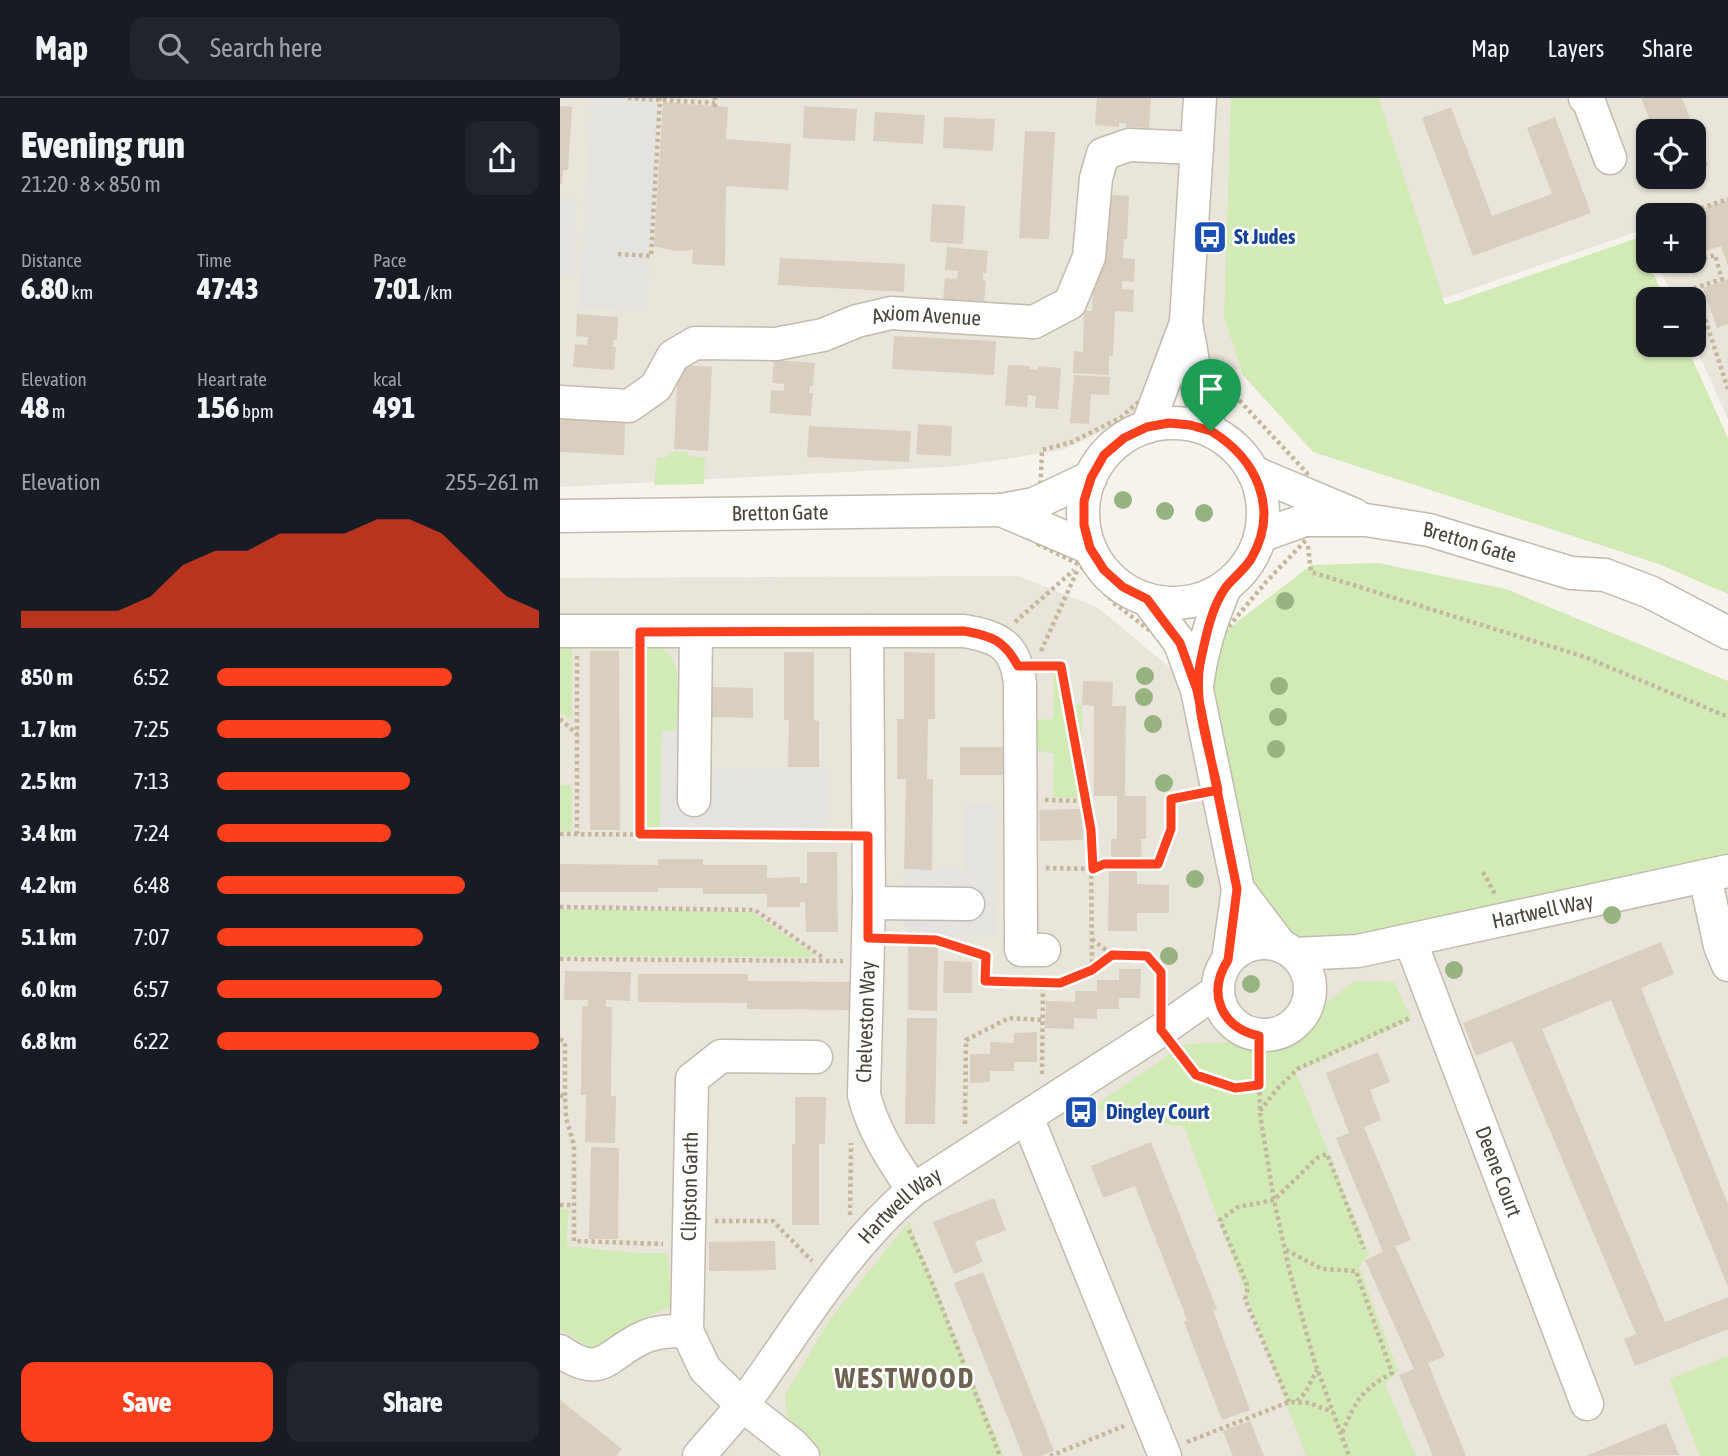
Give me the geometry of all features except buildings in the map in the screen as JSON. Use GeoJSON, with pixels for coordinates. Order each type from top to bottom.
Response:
{"type":"FeatureCollection","features":[{"type":"Feature","properties":{"kind":"street"},"geometry":{"type":"LineString","coordinates":[[1200,98],[1186,322],[1198,390],[1211,431]]}},
{"type":"Feature","properties":{"kind":"street"},"geometry":{"type":"LineString","coordinates":[[1586,98],[1610,158]]}},
{"type":"Feature","properties":{"kind":"street","name":"Axiom Avenue"},"geometry":{"type":"LineString","coordinates":[[560,402],[629,406],[656,387],[673,356],[695,343],[776,344],[823,335],[857,321],[891,313],[1034,322],[1070,303],[1089,257],[1096,178],[1103,154],[1129,145],[1197,148]]}},
{"type":"Feature","properties":{"kind":"street"},"geometry":{"type":"LineString","coordinates":[[1147,427],[1186,322]]}},
{"type":"Feature","properties":{"kind":"street"},"geometry":{"type":"LineString","coordinates":[[1169,423],[1211,431],[1230,443],[1253,472],[1263,507],[1261,536],[1250,560],[1225,588],[1209,597],[1168,603],[1147,599],[1123,587],[1085,557],[1084,501],[1091,478],[1104,455],[1124,438],[1147,427],[1169,423]]}},
{"type":"Feature","properties":{"kind":"street","name":"Bretton Gate"},"geometry":{"type":"LineString","coordinates":[[1253,472],[1366,520]]}},
{"type":"Feature","properties":{"kind":"street","name":"Bretton Gate"},"geometry":{"type":"LineString","coordinates":[[560,516],[1001,510],[1034,504],[1091,478]]}},
{"type":"Feature","properties":{"kind":"street","name":"Bretton Gate"},"geometry":{"type":"LineString","coordinates":[[1001,510],[1085,557]]}},
{"type":"Feature","properties":{"kind":"street","name":"Bretton Gate"},"geometry":{"type":"LineString","coordinates":[[1261,536],[1305,520],[1366,520],[1429,530],[1571,573],[1728,655]]}},
{"type":"Feature","properties":{"kind":"street","name":"Bretton Gate"},"geometry":{"type":"LineString","coordinates":[[1571,573],[1605,575],[1650,592],[1728,633]]}},
{"type":"Feature","properties":{"kind":"street"},"geometry":{"type":"LineString","coordinates":[[1197,690],[1210,626],[1225,588]]}},
{"type":"Feature","properties":{"kind":"street"},"geometry":{"type":"LineString","coordinates":[[1147,599],[1180,643],[1197,690],[1237,889],[1228,960]]}},
{"type":"Feature","properties":{"kind":"street"},"geometry":{"type":"LineString","coordinates":[[568,631],[964,631],[996,639],[1026,666],[1021,799],[1021,950],[1044,950]]}},
{"type":"Feature","properties":{"kind":"street","name":"Chelveston Way"},"geometry":{"type":"LineString","coordinates":[[867,631],[869,903],[864,1095],[905,1197]]}},
{"type":"Feature","properties":{"kind":"street"},"geometry":{"type":"LineString","coordinates":[[694,800],[695,632]]}},
{"type":"Feature","properties":{"kind":"street"},"geometry":{"type":"LineString","coordinates":[[1716,874],[1720,946],[1728,965]]}},
{"type":"Feature","properties":{"kind":"street","name":"Hartwell Way"},"geometry":{"type":"LineString","coordinates":[[1288,950],[1358,951],[1716,874]]}},
{"type":"Feature","properties":{"kind":"street"},"geometry":{"type":"LineString","coordinates":[[1164,1029],[1273,1035],[1286,1031],[1297,1023],[1305,1012],[1310,999],[1310,982],[1305,967],[1237,889]]}},
{"type":"Feature","properties":{"kind":"street"},"geometry":{"type":"LineString","coordinates":[[869,903],[968,904]]}},
{"type":"Feature","properties":{"kind":"street","name":"Deene Court"},"geometry":{"type":"LineString","coordinates":[[1410,940],[1587,1404]]}},
{"type":"Feature","properties":{"kind":"street"},"geometry":{"type":"LineString","coordinates":[[1250,1033],[1229,1020],[1220,1007],[1217,991],[1222,969],[1238,950],[1252,944],[1266,943],[1288,950]]}},
{"type":"Feature","properties":{"kind":"street"},"geometry":{"type":"LineString","coordinates":[[1310,999],[1358,951]]}},
{"type":"Feature","properties":{"kind":"street","name":"Hartwell Way"},"geometry":{"type":"LineString","coordinates":[[699,1456],[742,1405],[842,1263],[905,1197],[1164,1029],[1217,991]]}},
{"type":"Feature","properties":{"kind":"street","name":"Clipston Garth"},"geometry":{"type":"LineString","coordinates":[[803,1456],[792,1444],[742,1405],[705,1369],[687,1331],[692,1079],[721,1056],[816,1057]]}},
{"type":"Feature","properties":{"kind":"street"},"geometry":{"type":"LineString","coordinates":[[1027,1117],[1165,1454]]}},
{"type":"Feature","properties":{"kind":"street"},"geometry":{"type":"LineString","coordinates":[[560,1351],[581,1364],[601,1364],[642,1338],[663,1331],[687,1331]]}},
{"type":"Feature","properties":{"kind":"path"},"geometry":{"type":"LineString","coordinates":[[628,99],[715,103]]}},
{"type":"Feature","properties":{"kind":"path"},"geometry":{"type":"LineString","coordinates":[[618,254],[651,256],[660,99]]}},
{"type":"Feature","properties":{"kind":"path"},"geometry":{"type":"LineString","coordinates":[[1706,206],[1728,199]]}},
{"type":"Feature","properties":{"kind":"path"},"geometry":{"type":"LineString","coordinates":[[1706,258],[1715,255],[1722,279],[1695,288],[1728,389]]}},
{"type":"Feature","properties":{"kind":"path"},"geometry":{"type":"LineString","coordinates":[[1226,385],[1307,472]]}},
{"type":"Feature","properties":{"kind":"path"},"geometry":{"type":"LineString","coordinates":[[1042,450],[1072,442],[1120,418],[1151,391]]}},
{"type":"Feature","properties":{"kind":"path"},"geometry":{"type":"LineString","coordinates":[[1225,631],[1307,538],[1311,572],[1585,657],[1728,717]]}},
{"type":"Feature","properties":{"kind":"path"},"geometry":{"type":"LineString","coordinates":[[1038,544],[1085,557],[1115,604],[1169,645]]}},
{"type":"Feature","properties":{"kind":"path"},"geometry":{"type":"LineString","coordinates":[[996,639],[1085,557]]}},
{"type":"Feature","properties":{"kind":"path"},"geometry":{"type":"LineString","coordinates":[[1085,557],[1026,666],[1061,666],[1091,830],[1092,970]]}},
{"type":"Feature","properties":{"kind":"path"},"geometry":{"type":"LineString","coordinates":[[568,631],[577,734],[578,834]]}},
{"type":"Feature","properties":{"kind":"path"},"geometry":{"type":"LineString","coordinates":[[640,632],[640,834]]}},
{"type":"Feature","properties":{"kind":"path"},"geometry":{"type":"LineString","coordinates":[[560,719],[577,734]]}},
{"type":"Feature","properties":{"kind":"path"},"geometry":{"type":"LineString","coordinates":[[1021,868],[1093,869],[1104,864],[1158,864],[1171,829],[1171,799],[1218,790]]}},
{"type":"Feature","properties":{"kind":"path"},"geometry":{"type":"LineString","coordinates":[[1021,799],[1086,801]]}},
{"type":"Feature","properties":{"kind":"path"},"geometry":{"type":"LineString","coordinates":[[560,834],[868,836]]}},
{"type":"Feature","properties":{"kind":"path"},"geometry":{"type":"LineString","coordinates":[[560,907],[755,910],[823,960]]}},
{"type":"Feature","properties":{"kind":"path"},"geometry":{"type":"LineString","coordinates":[[560,959],[823,960],[936,940],[986,956],[985,981],[1060,983],[1092,970],[1112,955]]}},
{"type":"Feature","properties":{"kind":"path"},"geometry":{"type":"LineString","coordinates":[[1092,940],[1112,955],[1147,956],[1161,972],[1164,1029],[1196,1075],[1235,1088],[1259,1085]]}},
{"type":"Feature","properties":{"kind":"path"},"geometry":{"type":"LineString","coordinates":[[1042,1088],[1043,982]]}},
{"type":"Feature","properties":{"kind":"path"},"geometry":{"type":"LineString","coordinates":[[1260,1112],[1276,1090],[1299,1068],[1435,1008]]}},
{"type":"Feature","properties":{"kind":"path"},"geometry":{"type":"LineString","coordinates":[[965,1132],[966,1040],[1009,1018],[1042,1020]]}},
{"type":"Feature","properties":{"kind":"path"},"geometry":{"type":"LineString","coordinates":[[1250,1033],[1274,1200],[1317,1369],[1349,1456]]}},
{"type":"Feature","properties":{"kind":"path"},"geometry":{"type":"LineString","coordinates":[[560,1039],[565,1042],[563,1096],[574,1144],[574,1241],[689,1233],[773,1221],[830,1280]]}},
{"type":"Feature","properties":{"kind":"path"},"geometry":{"type":"LineString","coordinates":[[1289,1402],[1245,1299],[1248,1287],[1220,1220],[1238,1208],[1274,1200],[1317,1158],[1326,1154],[1364,1249]]}},
{"type":"Feature","properties":{"kind":"path"},"geometry":{"type":"LineString","coordinates":[[905,1197],[933,1285],[1000,1456]]}},
{"type":"Feature","properties":{"kind":"path"},"geometry":{"type":"LineString","coordinates":[[560,1205],[574,1205]]}},
{"type":"Feature","properties":{"kind":"path"},"geometry":{"type":"LineString","coordinates":[[1286,1250],[1322,1269],[1356,1271],[1392,1373],[1370,1385],[1350,1414],[1342,1434]]}},
{"type":"Feature","properties":{"kind":"path"},"geometry":{"type":"LineString","coordinates":[[1296,1401],[1305,1393],[1317,1369]]}},
{"type":"Feature","properties":{"kind":"path"},"geometry":{"type":"LineString","coordinates":[[1165,1454],[1289,1402],[1296,1401],[1334,1412]]}},
{"type":"Feature","properties":{"kind":"path"},"geometry":{"type":"LineString","coordinates":[[1050,1456],[1150,1416]]}},
{"type":"Feature","properties":{"kind":"shaded area"},"geometry":{"type":"Polygon","coordinates":[[[560,98],[1728,98],[1728,419],[1700,357],[1706,357],[1706,287],[1668,287],[1662,273],[1706,273],[1706,203],[1636,203],[1636,232],[1152,399],[1115,425],[1063,450],[960,466],[560,487],[560,98]]]}},
{"type":"Feature","properties":{"kind":"shaded area"},"geometry":{"type":"Polygon","coordinates":[[[592,98],[659,98],[647,312],[579,307],[592,98]]]}},
{"type":"Feature","properties":{"kind":"shaded area"},"geometry":{"type":"Polygon","coordinates":[[[560,198],[577,199],[573,275],[560,274],[560,198]]]}},
{"type":"Feature","properties":{"kind":"shaded area"},"geometry":{"type":"Polygon","coordinates":[[[1018,576],[1097,607],[1179,675],[1728,877],[1728,1456],[560,1456],[560,578],[1018,576]]]}},
{"type":"Feature","properties":{"kind":"shaded area"},"geometry":{"type":"Polygon","coordinates":[[[684,730],[684,769],[826,768],[826,830],[660,831],[662,731],[684,730]]]}},
{"type":"Feature","properties":{"kind":"shaded area"},"geometry":{"type":"Polygon","coordinates":[[[965,803],[994,803],[995,936],[904,936],[903,870],[965,870],[965,803]]]}},
{"type":"Feature","properties":{"kind":"green space"},"geometry":{"type":"Polygon","coordinates":[[[1231,98],[1379,98],[1445,305],[1636,238],[1636,273],[1653,273],[1659,287],[1636,287],[1636,357],[1691,357],[1728,438],[1728,594],[1659,564],[1313,452],[1243,375],[1224,317],[1231,98]]]}},
{"type":"Feature","properties":{"kind":"green space"},"geometry":{"type":"Polygon","coordinates":[[[672,452],[686,452],[689,456],[705,458],[704,484],[654,485],[657,457],[665,458],[672,452]]]}},
{"type":"Feature","properties":{"kind":"green space"},"geometry":{"type":"Polygon","coordinates":[[[1378,563],[1506,589],[1728,681],[1728,861],[1297,948],[1244,886],[1211,707],[1214,640],[1311,565],[1378,563]]]}},
{"type":"Feature","properties":{"kind":"green space"},"geometry":{"type":"Polygon","coordinates":[[[570,642],[572,720],[560,712],[560,643],[570,642]]]}},
{"type":"Feature","properties":{"kind":"green space"},"geometry":{"type":"Polygon","coordinates":[[[643,648],[660,648],[668,653],[678,684],[676,730],[662,732],[660,831],[646,831],[644,828],[643,648]]]}},
{"type":"Feature","properties":{"kind":"green space"},"geometry":{"type":"Polygon","coordinates":[[[1054,668],[1063,704],[1082,705],[1082,798],[1053,797],[1054,754],[1033,749],[1034,720],[1053,719],[1054,668]]]}},
{"type":"Feature","properties":{"kind":"green space"},"geometry":{"type":"Polygon","coordinates":[[[560,785],[570,785],[572,788],[572,832],[560,831],[560,785]]]}},
{"type":"Feature","properties":{"kind":"green space"},"geometry":{"type":"Polygon","coordinates":[[[560,909],[752,912],[813,954],[811,957],[560,956],[560,909]]]}},
{"type":"Feature","properties":{"kind":"green space"},"geometry":{"type":"Polygon","coordinates":[[[1355,981],[1394,982],[1412,1020],[1296,1072],[1369,1254],[1359,1267],[1398,1371],[1385,1384],[1416,1456],[1306,1456],[1184,1127],[1091,1108],[1185,1044],[1286,1040],[1316,1010],[1355,981]]]}},
{"type":"Feature","properties":{"kind":"green space"},"geometry":{"type":"Polygon","coordinates":[[[560,1209],[569,1210],[566,1246],[637,1253],[668,1253],[671,1307],[639,1320],[595,1351],[560,1329],[560,1209]]]}},
{"type":"Feature","properties":{"kind":"green space"},"geometry":{"type":"Polygon","coordinates":[[[909,1222],[1004,1456],[822,1456],[787,1417],[785,1395],[830,1319],[909,1222]]]}},
{"type":"Feature","properties":{"kind":"green space"},"geometry":{"type":"Polygon","coordinates":[[[1728,1356],[1728,1456],[1700,1456],[1669,1379],[1728,1356]]]}},
{"type":"Feature","properties":{"kind":"place","name":"St Judes"},"geometry":{"type":"Point","coordinates":[1210,237]}},
{"type":"Feature","properties":{"kind":"place","name":"Dingley Court"},"geometry":{"type":"Point","coordinates":[1081,1112]}},
{"type":"Feature","properties":{"kind":"district","name":"WESTWOOD"},"geometry":{"type":"Point","coordinates":[905,1378]}},
{"type":"Feature","properties":{"kind":"route"},"geometry":{"type":"LineString","coordinates":[[1211,431],[1169,423],[1147,427],[1124,438],[1104,455],[1091,478],[1084,501],[1084,525],[1090,548],[1104,570],[1123,587],[1147,599],[1180,643],[1197,690],[1218,790],[1237,889],[1228,960],[1218,980],[1217,991],[1220,1007],[1229,1020],[1241,1030],[1259,1036],[1259,1085],[1235,1088],[1196,1075],[1161,1030],[1161,972],[1147,956],[1112,955],[1092,970],[1060,983],[985,981],[986,956],[936,940],[868,938],[868,836],[640,834],[640,632],[964,631],[996,639],[1009,648],[1018,666],[1061,666],[1091,830],[1093,869],[1104,864],[1158,864],[1171,829],[1171,799],[1218,790],[1197,690],[1200,665],[1212,616],[1225,588],[1250,560],[1261,536],[1263,507],[1256,478],[1245,459],[1230,443],[1211,431]]}}]}
